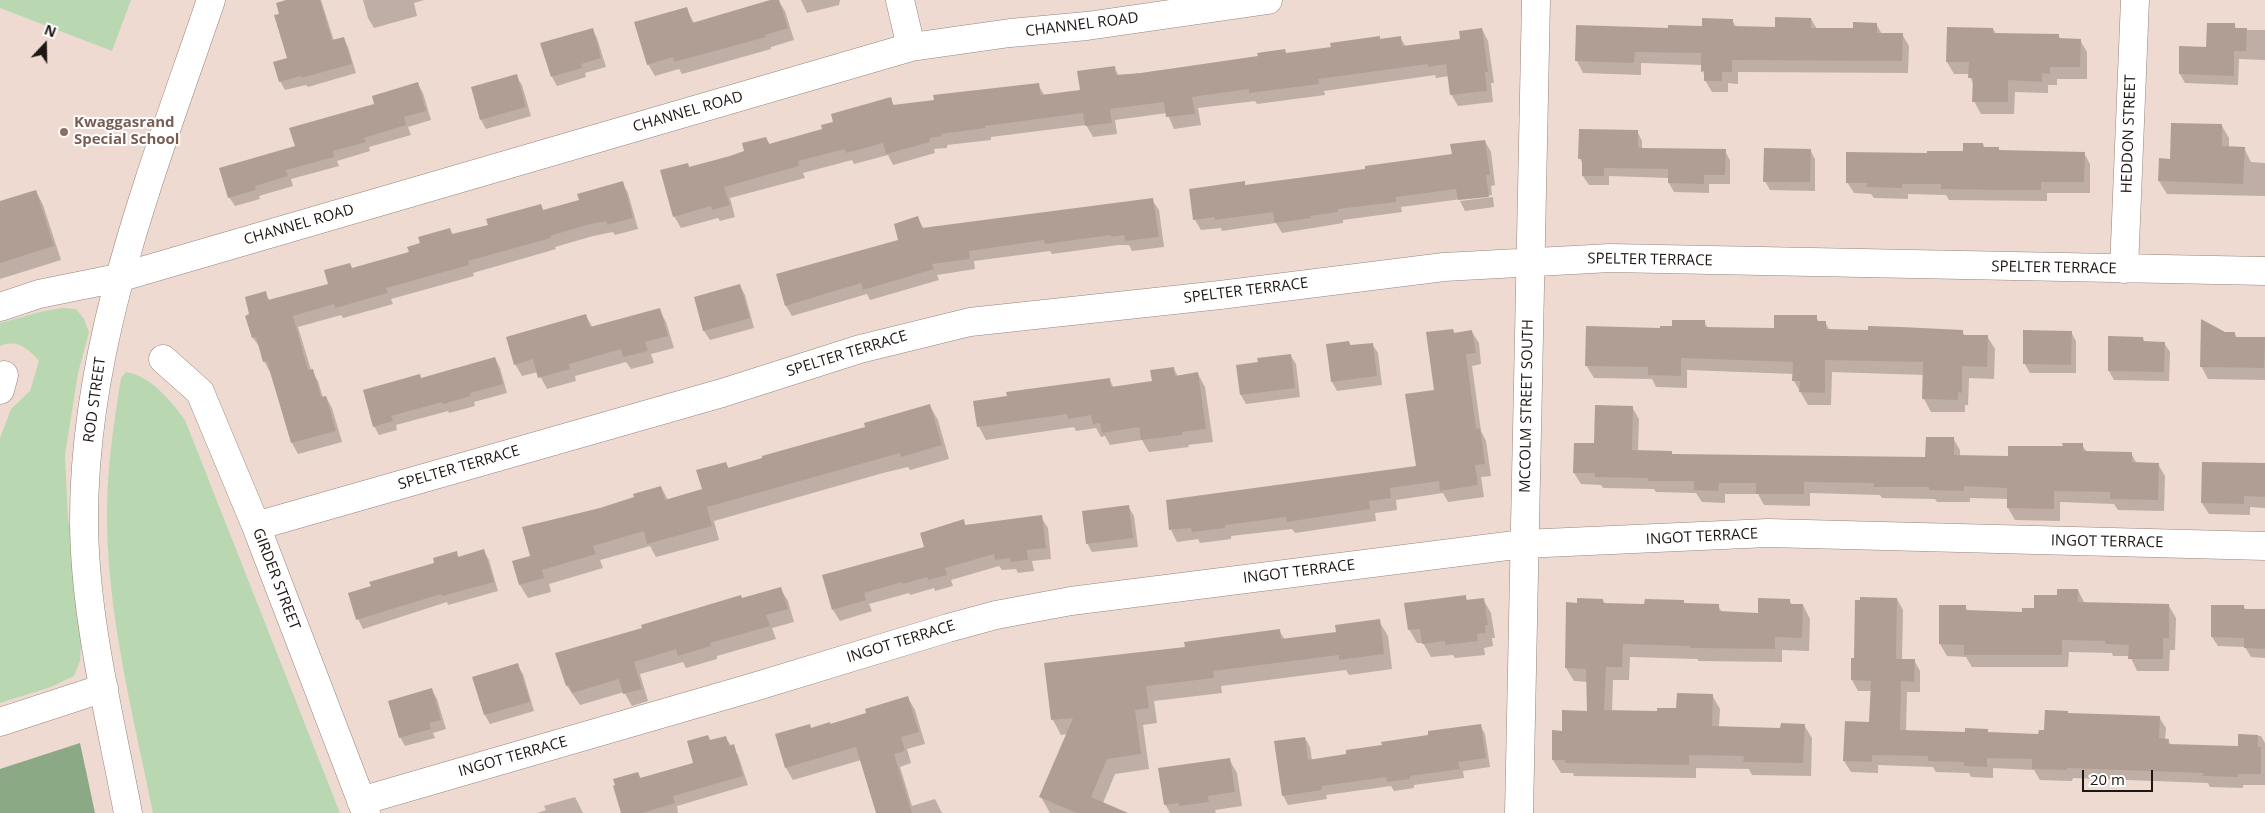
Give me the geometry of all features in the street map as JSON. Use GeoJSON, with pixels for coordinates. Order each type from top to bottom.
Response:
{"type":"FeatureCollection","features":[{"type":"Feature","properties":{"kind":"street","name":"ROD STREET"},"geometry":{"type":"LineString","coordinates":[[128,813],[90,602],[85,548],[84,490],[96,380],[118,278],[211,0]]}},
{"type":"Feature","properties":{"kind":"street"},"geometry":{"type":"LineString","coordinates":[[900,0],[911,47]]}},
{"type":"Feature","properties":{"kind":"street","name":"CHANNEL ROAD"},"geometry":{"type":"LineString","coordinates":[[0,307],[39,294],[118,278],[911,47],[1010,33],[1087,26],[1268,0]]}},
{"type":"Feature","properties":{"kind":"street","name":"MCCOLM STREET SOUTH"},"geometry":{"type":"LineString","coordinates":[[1520,813],[1536,0]]}},
{"type":"Feature","properties":{"kind":"street","name":"HEDDON STREET"},"geometry":{"type":"LineString","coordinates":[[2124,269],[2135,0]]}},
{"type":"Feature","properties":{"kind":"street","name":"SPELTER TERRACE"},"geometry":{"type":"LineString","coordinates":[[256,526],[722,392],[860,349],[970,322],[1220,295],[1444,267],[1530,261],[1610,258],[2265,272]]}},
{"type":"Feature","properties":{"kind":"street","name":"GIRDER STREET"},"geometry":{"type":"LineString","coordinates":[[163,359],[200,392],[256,526],[363,807]]}},
{"type":"Feature","properties":{"kind":"street","name":"INGOT TERRACE"},"geometry":{"type":"LineString","coordinates":[[363,807],[996,615],[1071,601],[1524,544],[1768,533],[2265,546]]}},
{"type":"Feature","properties":{"kind":"street"},"geometry":{"type":"LineString","coordinates":[[0,722],[104,688]]}},
{"type":"Feature","properties":{"kind":"green space"},"geometry":{"type":"Polygon","coordinates":[[[0,0],[131,0],[112,51],[0,8],[0,0]]]}},
{"type":"Feature","properties":{"kind":"green space"},"geometry":{"type":"Polygon","coordinates":[[[63,308],[76,309],[84,319],[89,332],[78,373],[65,455],[68,519],[79,567],[80,661],[74,676],[51,687],[0,703],[0,438],[11,409],[30,391],[39,361],[30,352],[17,344],[0,346],[0,323],[63,308]]]}},
{"type":"Feature","properties":{"kind":"green space"},"geometry":{"type":"Polygon","coordinates":[[[126,372],[135,374],[160,390],[185,420],[340,813],[153,813],[117,634],[109,562],[107,507],[109,470],[121,378],[126,372]]]}},
{"type":"Feature","properties":{"kind":"green space"},"geometry":{"type":"Polygon","coordinates":[[[80,743],[95,813],[0,813],[0,769],[80,743]]]}},
{"type":"Feature","properties":{"kind":"building"},"geometry":{"type":"Polygon","coordinates":[[[286,0],[320,0],[332,40],[344,37],[352,64],[279,82],[273,62],[287,58],[274,15],[279,14],[276,3],[286,0]]]}},
{"type":"Feature","properties":{"kind":"building"},"geometry":{"type":"Polygon","coordinates":[[[770,0],[779,0],[788,28],[765,35],[766,37],[674,62],[673,57],[647,65],[634,22],[687,7],[692,23],[770,0]]]}},
{"type":"Feature","properties":{"kind":"building"},"geometry":{"type":"Polygon","coordinates":[[[1775,17],[1811,18],[1811,28],[1853,28],[1853,22],[1877,23],[1877,33],[1903,33],[1902,61],[1732,60],[1732,72],[1722,72],[1722,81],[1704,81],[1704,71],[1701,72],[1701,53],[1635,52],[1634,63],[1575,61],[1576,25],[1668,28],[1668,25],[1702,26],[1702,18],[1733,19],[1733,26],[1775,27],[1775,17]]]}},
{"type":"Feature","properties":{"kind":"building"},"geometry":{"type":"Polygon","coordinates":[[[2207,23],[2235,23],[2235,28],[2247,28],[2246,51],[2234,51],[2234,76],[2179,74],[2179,46],[2206,47],[2207,23]]]}},
{"type":"Feature","properties":{"kind":"building"},"geometry":{"type":"Polygon","coordinates":[[[1947,27],[1993,28],[1993,33],[2059,34],[2059,38],[2081,39],[2080,67],[2050,67],[2050,74],[2042,73],[2042,82],[2008,80],[2008,102],[1972,102],[1973,78],[1968,78],[1969,62],[1946,62],[1947,27]]]}},
{"type":"Feature","properties":{"kind":"building"},"geometry":{"type":"Polygon","coordinates":[[[593,28],[601,58],[581,64],[582,68],[551,77],[540,43],[593,28]]]}},
{"type":"Feature","properties":{"kind":"building"},"geometry":{"type":"Polygon","coordinates":[[[1482,28],[1488,72],[1485,72],[1487,91],[1450,95],[1446,64],[1428,67],[1428,64],[1318,79],[1319,84],[1249,93],[1249,89],[1192,97],[1195,114],[1166,117],[1164,102],[1110,109],[1112,123],[1085,126],[1083,113],[985,126],[985,128],[941,134],[942,136],[929,138],[930,142],[886,154],[883,143],[846,153],[845,149],[798,161],[799,166],[724,187],[730,205],[712,210],[711,206],[673,217],[660,170],[688,163],[689,167],[730,156],[744,151],[742,143],[766,137],[769,144],[822,129],[821,125],[833,122],[831,114],[891,97],[893,105],[934,100],[933,95],[1039,83],[1041,95],[1080,90],[1077,71],[1115,66],[1116,75],[1141,73],[1258,56],[1257,53],[1285,49],[1286,53],[1331,47],[1330,43],[1380,36],[1380,39],[1401,36],[1402,46],[1460,39],[1459,31],[1482,28]]]}},
{"type":"Feature","properties":{"kind":"building"},"geometry":{"type":"Polygon","coordinates":[[[517,74],[526,107],[480,120],[471,87],[517,74]]]}},
{"type":"Feature","properties":{"kind":"building"},"geometry":{"type":"Polygon","coordinates":[[[418,82],[426,111],[404,117],[406,125],[364,138],[366,142],[333,151],[334,157],[286,170],[288,176],[255,186],[256,190],[228,198],[219,168],[295,146],[289,128],[374,104],[372,96],[418,82]]]}},
{"type":"Feature","properties":{"kind":"building"},"geometry":{"type":"Polygon","coordinates":[[[2171,123],[2222,124],[2222,146],[2245,147],[2243,184],[2158,181],[2159,158],[2170,159],[2171,123]]]}},
{"type":"Feature","properties":{"kind":"building"},"geometry":{"type":"Polygon","coordinates":[[[1579,129],[1638,130],[1638,147],[1642,148],[1726,149],[1725,175],[1704,175],[1704,184],[1668,183],[1668,169],[1604,168],[1604,176],[1582,176],[1582,159],[1578,159],[1579,129]]]}},
{"type":"Feature","properties":{"kind":"building"},"geometry":{"type":"Polygon","coordinates":[[[1485,140],[1490,175],[1486,175],[1489,197],[1458,200],[1456,189],[1396,197],[1396,202],[1338,209],[1338,212],[1310,216],[1311,218],[1275,223],[1273,212],[1215,220],[1215,217],[1193,220],[1189,189],[1245,181],[1245,185],[1365,169],[1365,166],[1452,154],[1450,144],[1485,140]]]}},
{"type":"Feature","properties":{"kind":"building"},"geometry":{"type":"Polygon","coordinates":[[[1963,143],[1983,143],[1983,147],[1999,147],[1999,150],[2085,152],[2084,182],[2041,182],[2041,190],[1941,189],[1941,184],[1902,184],[1902,188],[1866,187],[1867,183],[1846,183],[1846,152],[1927,153],[1927,151],[1963,151],[1963,143]]]}},
{"type":"Feature","properties":{"kind":"building"},"geometry":{"type":"Polygon","coordinates":[[[1764,148],[1811,149],[1810,182],[1763,182],[1764,148]]]}},
{"type":"Feature","properties":{"kind":"building"},"geometry":{"type":"Polygon","coordinates":[[[623,181],[633,218],[607,225],[606,221],[586,225],[550,236],[551,238],[468,261],[469,265],[386,288],[388,293],[335,308],[334,304],[293,316],[308,370],[313,369],[321,397],[326,396],[336,431],[291,443],[267,361],[263,362],[256,337],[252,338],[245,316],[249,314],[245,297],[266,291],[268,300],[328,284],[324,270],[350,263],[352,268],[409,252],[407,247],[420,243],[418,237],[450,228],[452,234],[488,225],[486,219],[541,204],[543,210],[579,200],[577,194],[623,181]]]}},
{"type":"Feature","properties":{"kind":"building"},"geometry":{"type":"Polygon","coordinates":[[[36,190],[54,246],[0,263],[0,201],[36,190]]]}},
{"type":"Feature","properties":{"kind":"building"},"geometry":{"type":"Polygon","coordinates":[[[1153,198],[1159,237],[1125,241],[1124,235],[1111,237],[1111,235],[1045,244],[1044,240],[969,251],[970,259],[932,264],[934,269],[863,290],[861,283],[785,306],[776,274],[898,240],[894,224],[918,216],[922,228],[1153,198]]]}},
{"type":"Feature","properties":{"kind":"building"},"geometry":{"type":"Polygon","coordinates":[[[740,284],[750,318],[703,331],[694,297],[740,284]]]}},
{"type":"Feature","properties":{"kind":"building"},"geometry":{"type":"Polygon","coordinates":[[[660,308],[668,336],[645,342],[648,351],[623,357],[621,349],[569,364],[570,369],[538,378],[533,359],[514,365],[506,337],[586,314],[590,327],[660,308]]]}},
{"type":"Feature","properties":{"kind":"building"},"geometry":{"type":"Polygon","coordinates":[[[1774,315],[1817,315],[1817,321],[1826,321],[1826,329],[1868,330],[1868,326],[1901,327],[1963,330],[1963,335],[1988,335],[1987,367],[1962,366],[1962,393],[1958,392],[1958,400],[1922,399],[1923,362],[1825,360],[1825,393],[1799,392],[1800,381],[1792,381],[1793,362],[1681,358],[1681,376],[1648,375],[1648,367],[1585,366],[1586,326],[1660,328],[1660,326],[1672,326],[1672,320],[1705,320],[1705,327],[1774,328],[1774,315]]]}},
{"type":"Feature","properties":{"kind":"building"},"geometry":{"type":"Polygon","coordinates":[[[2201,319],[2225,332],[2235,332],[2235,337],[2265,337],[2264,368],[2200,367],[2201,319]]]}},
{"type":"Feature","properties":{"kind":"building"},"geometry":{"type":"Polygon","coordinates":[[[1453,329],[1454,333],[1472,330],[1476,353],[1466,354],[1476,429],[1480,428],[1485,464],[1475,465],[1478,485],[1440,491],[1439,481],[1390,488],[1391,498],[1369,501],[1370,509],[1287,522],[1286,517],[1225,525],[1225,528],[1192,532],[1191,528],[1169,530],[1166,500],[1416,466],[1405,394],[1434,390],[1426,332],[1453,329]]]}},
{"type":"Feature","properties":{"kind":"building"},"geometry":{"type":"Polygon","coordinates":[[[2023,330],[2072,331],[2071,365],[2023,364],[2023,330]]]}},
{"type":"Feature","properties":{"kind":"building"},"geometry":{"type":"Polygon","coordinates":[[[2108,336],[2143,337],[2143,341],[2165,342],[2164,372],[2108,371],[2108,336]]]}},
{"type":"Feature","properties":{"kind":"building"},"geometry":{"type":"Polygon","coordinates":[[[1349,341],[1350,345],[1373,343],[1377,376],[1331,382],[1326,344],[1349,341]]]}},
{"type":"Feature","properties":{"kind":"building"},"geometry":{"type":"Polygon","coordinates":[[[1291,354],[1295,388],[1240,395],[1236,365],[1258,362],[1257,358],[1291,354]]]}},
{"type":"Feature","properties":{"kind":"building"},"geometry":{"type":"Polygon","coordinates":[[[495,357],[503,384],[470,393],[471,396],[443,404],[442,402],[391,416],[393,421],[373,427],[363,390],[420,374],[421,378],[495,357]]]}},
{"type":"Feature","properties":{"kind":"building"},"geometry":{"type":"Polygon","coordinates":[[[1174,367],[1175,376],[1198,372],[1206,429],[1182,432],[1182,435],[1141,440],[1139,427],[1102,433],[1100,423],[1093,424],[1091,415],[1068,419],[1067,414],[977,427],[973,401],[1007,396],[1006,392],[1110,378],[1111,387],[1152,381],[1150,370],[1174,367]]]}},
{"type":"Feature","properties":{"kind":"building"},"geometry":{"type":"Polygon","coordinates":[[[930,404],[942,445],[901,457],[900,453],[707,507],[712,526],[647,544],[644,531],[593,546],[596,554],[542,570],[544,578],[519,585],[512,561],[530,556],[522,527],[600,508],[634,497],[633,494],[661,486],[665,500],[702,489],[696,470],[726,462],[728,468],[762,458],[762,456],[865,427],[864,423],[930,404]]]}},
{"type":"Feature","properties":{"kind":"building"},"geometry":{"type":"Polygon","coordinates":[[[1595,405],[1633,406],[1632,450],[1672,451],[1672,454],[1925,457],[1926,437],[1954,437],[1954,455],[2008,456],[2008,446],[2063,446],[2062,443],[2083,443],[2083,451],[2132,452],[2132,462],[2159,463],[2158,500],[2110,499],[2110,492],[2054,491],[2054,509],[2007,508],[2007,488],[1964,486],[1964,491],[1929,490],[1929,487],[1874,487],[1874,483],[1804,482],[1804,494],[1756,494],[1756,483],[1719,483],[1718,491],[1694,490],[1694,481],[1648,481],[1648,478],[1595,477],[1595,473],[1573,473],[1574,443],[1594,443],[1595,405]]]}},
{"type":"Feature","properties":{"kind":"building"},"geometry":{"type":"Polygon","coordinates":[[[2202,462],[2265,463],[2265,497],[2244,496],[2244,504],[2201,503],[2202,462]]]}},
{"type":"Feature","properties":{"kind":"building"},"geometry":{"type":"Polygon","coordinates":[[[1129,505],[1133,538],[1086,544],[1082,511],[1129,505]]]}},
{"type":"Feature","properties":{"kind":"building"},"geometry":{"type":"Polygon","coordinates":[[[1042,515],[1046,548],[1027,550],[1028,560],[1010,562],[1010,558],[995,560],[994,554],[945,568],[947,575],[928,580],[927,577],[903,584],[902,582],[864,593],[866,600],[832,610],[822,575],[924,547],[920,533],[964,519],[965,525],[1042,515]]]}},
{"type":"Feature","properties":{"kind":"building"},"geometry":{"type":"Polygon","coordinates":[[[484,549],[494,582],[442,596],[441,594],[356,620],[348,593],[371,586],[369,582],[434,563],[433,558],[457,551],[458,557],[484,549]]]}},
{"type":"Feature","properties":{"kind":"building"},"geometry":{"type":"Polygon","coordinates":[[[781,587],[788,609],[766,615],[770,626],[710,643],[711,646],[678,656],[676,649],[634,662],[642,689],[623,694],[619,679],[572,693],[569,685],[566,686],[555,653],[642,628],[641,625],[741,595],[742,598],[781,587]]]}},
{"type":"Feature","properties":{"kind":"building"},"geometry":{"type":"Polygon","coordinates":[[[2057,589],[2078,589],[2078,602],[2169,604],[2169,638],[2163,638],[2163,659],[2128,659],[2129,645],[2105,644],[2105,641],[2062,640],[2062,655],[1964,655],[1964,645],[1939,644],[1939,605],[1966,605],[1966,610],[2022,612],[2022,608],[2034,608],[2034,595],[2057,595],[2057,589]]]}},
{"type":"Feature","properties":{"kind":"building"},"geometry":{"type":"Polygon","coordinates":[[[1466,595],[1466,600],[1484,598],[1488,625],[1485,625],[1486,633],[1477,634],[1478,641],[1445,645],[1445,641],[1422,644],[1420,629],[1408,630],[1404,603],[1466,595]]]}},
{"type":"Feature","properties":{"kind":"building"},"geometry":{"type":"Polygon","coordinates":[[[1860,597],[1897,598],[1896,659],[1915,659],[1914,682],[1901,681],[1900,730],[1965,732],[1965,728],[1988,729],[1988,732],[2038,734],[2039,730],[2044,730],[2045,710],[2068,711],[2068,713],[2160,716],[2159,738],[2169,739],[2168,744],[2238,746],[2238,734],[2258,735],[2258,747],[2261,747],[2261,774],[2238,774],[2238,777],[2202,776],[2203,773],[2067,768],[2067,770],[2032,769],[2032,759],[1987,758],[1987,767],[1964,766],[1964,762],[1928,761],[1928,756],[1872,755],[1872,762],[1843,761],[1845,721],[1869,722],[1871,681],[1851,680],[1851,658],[1854,658],[1855,600],[1860,600],[1860,597]]]}},
{"type":"Feature","properties":{"kind":"building"},"geometry":{"type":"Polygon","coordinates":[[[1577,598],[1603,599],[1603,603],[1644,604],[1645,599],[1684,600],[1684,603],[1719,604],[1719,611],[1758,613],[1758,598],[1790,599],[1790,604],[1803,604],[1802,638],[1775,637],[1775,649],[1690,648],[1690,646],[1623,644],[1622,667],[1606,667],[1604,710],[1657,711],[1657,708],[1676,708],[1677,693],[1713,694],[1712,726],[1780,728],[1781,723],[1805,724],[1803,763],[1743,762],[1744,756],[1689,755],[1689,765],[1565,763],[1565,760],[1552,760],[1552,730],[1562,731],[1562,710],[1587,711],[1586,669],[1565,668],[1566,602],[1577,603],[1577,598]]]}},
{"type":"Feature","properties":{"kind":"building"},"geometry":{"type":"Polygon","coordinates":[[[2211,605],[2244,605],[2244,609],[2265,609],[2265,649],[2244,648],[2244,638],[2211,637],[2211,605]]]}},
{"type":"Feature","properties":{"kind":"building"},"geometry":{"type":"Polygon","coordinates":[[[1380,619],[1384,654],[1339,660],[1339,655],[1213,671],[1214,678],[1146,686],[1149,708],[1135,710],[1141,754],[1107,759],[1091,797],[1128,813],[1077,813],[1039,797],[1073,718],[1051,720],[1044,663],[1185,647],[1184,642],[1280,629],[1281,639],[1336,632],[1335,625],[1380,619]]]}},
{"type":"Feature","properties":{"kind":"building"},"geometry":{"type":"Polygon","coordinates":[[[518,663],[530,702],[484,715],[472,677],[518,663]]]}},
{"type":"Feature","properties":{"kind":"building"},"geometry":{"type":"Polygon","coordinates":[[[432,688],[441,720],[429,723],[431,729],[399,738],[388,701],[432,688]]]}},
{"type":"Feature","properties":{"kind":"building"},"geometry":{"type":"Polygon","coordinates":[[[908,696],[919,732],[901,737],[905,751],[894,754],[912,813],[876,813],[856,747],[785,768],[775,734],[810,724],[811,728],[830,722],[830,724],[866,713],[865,709],[908,696]]]}},
{"type":"Feature","properties":{"kind":"building"},"geometry":{"type":"Polygon","coordinates":[[[1481,724],[1486,758],[1458,762],[1460,769],[1410,776],[1410,779],[1387,782],[1386,777],[1322,786],[1322,790],[1282,796],[1274,741],[1305,737],[1308,760],[1346,754],[1346,750],[1382,745],[1381,742],[1428,735],[1428,731],[1481,724]]]}},
{"type":"Feature","properties":{"kind":"building"},"geometry":{"type":"Polygon","coordinates":[[[708,735],[710,740],[726,736],[729,746],[734,744],[743,776],[673,796],[675,803],[642,813],[621,813],[613,786],[615,785],[613,779],[638,772],[640,778],[693,763],[687,741],[708,735]]]}},
{"type":"Feature","properties":{"kind":"building"},"geometry":{"type":"Polygon","coordinates":[[[1230,758],[1235,792],[1208,796],[1209,802],[1179,806],[1179,803],[1164,805],[1158,768],[1230,758]]]}},
{"type":"Feature","properties":{"kind":"place","name":"Kwaggasrand Special School"},"geometry":{"type":"Point","coordinates":[64,132]}}]}
